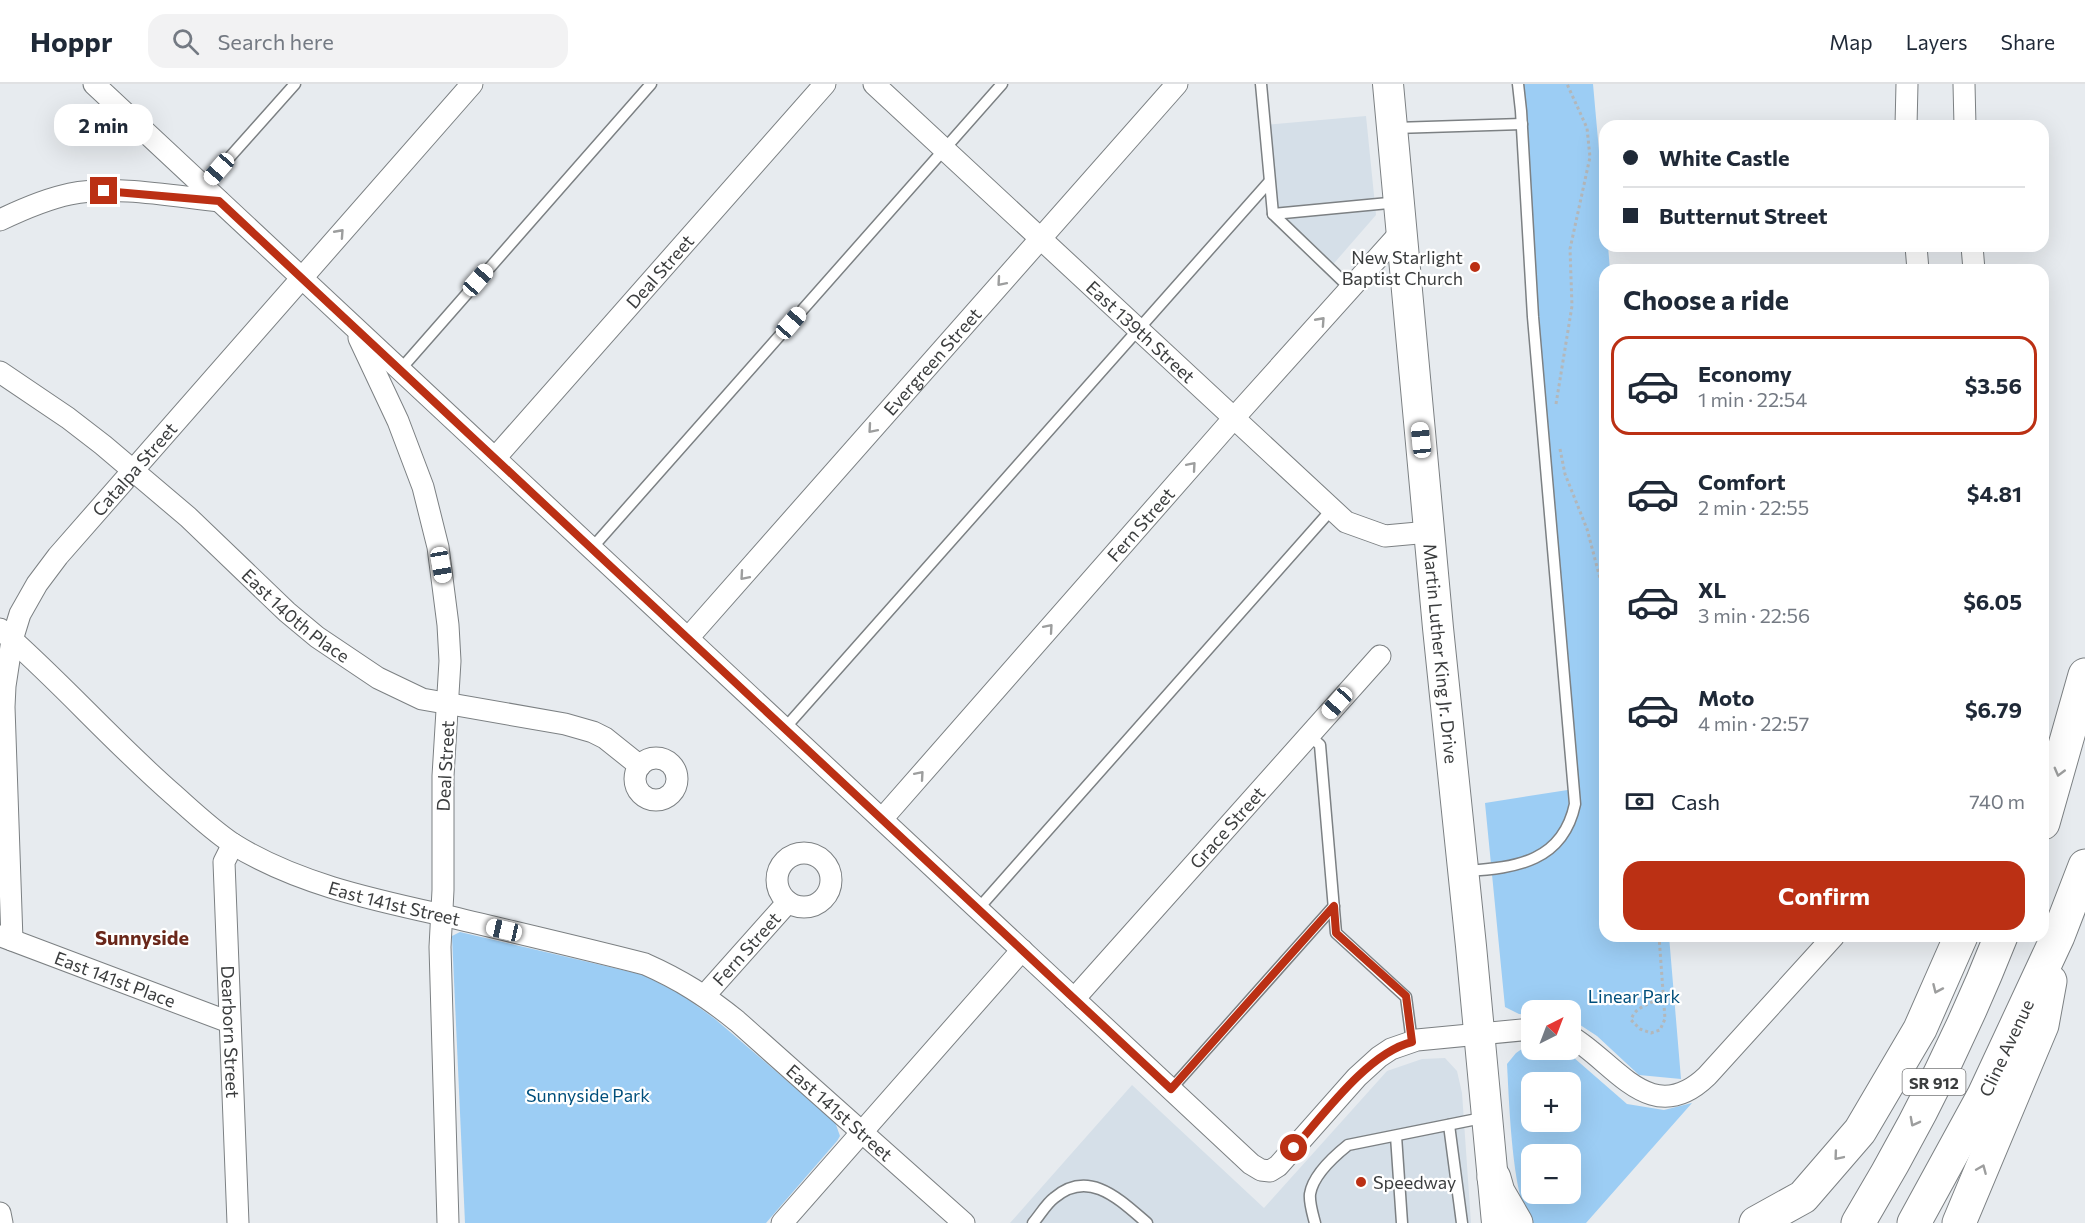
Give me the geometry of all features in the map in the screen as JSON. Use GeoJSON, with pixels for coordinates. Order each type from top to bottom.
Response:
{"type":"FeatureCollection","features":[{"type":"Feature","properties":{"kind":"highway"},"geometry":{"type":"LineString","coordinates":[[2049,741],[2085,675]]}},
{"type":"Feature","properties":{"kind":"highway"},"geometry":{"type":"LineString","coordinates":[[2049,803],[2085,675]]}},
{"type":"Feature","properties":{"kind":"highway","name":"Cline Avenue"},"geometry":{"type":"LineString","coordinates":[[1914,1223],[1984,1095],[2058,936],[2085,866]]}},
{"type":"Feature","properties":{"kind":"highway"},"geometry":{"type":"LineString","coordinates":[[1959,1223],[2042,1025],[2058,936]]}},
{"type":"Feature","properties":{"kind":"highway"},"geometry":{"type":"LineString","coordinates":[[1756,1223],[1803,1197],[1860,1131],[1920,1029],[1958,942]]}},
{"type":"Feature","properties":{"kind":"highway","name":"SR 912"},"geometry":{"type":"LineString","coordinates":[[1858,1223],[1884,1180],[1956,1040],[1998,942]]}},
{"type":"Feature","properties":{"kind":"highway"},"geometry":{"type":"LineString","coordinates":[[1494,1178],[1498,1192],[1515,1223]]}},
{"type":"Feature","properties":{"kind":"main road","name":"Martin Luther King Jr. Drive"},"geometry":{"type":"LineString","coordinates":[[1388,84],[1429,532],[1497,1223]]}},
{"type":"Feature","properties":{"kind":"street","name":"Catalpa Street"},"geometry":{"type":"LineString","coordinates":[[6,938],[4,707],[6,634],[37,584],[58,556],[472,84]]}},
{"type":"Feature","properties":{"kind":"street","name":"Deal Street"},"geometry":{"type":"LineString","coordinates":[[495,458],[825,84]]}},
{"type":"Feature","properties":{"kind":"street","name":"East 139th Street"},"geometry":{"type":"LineString","coordinates":[[874,84],[1346,522],[1385,536],[1429,532]]}},
{"type":"Feature","properties":{"kind":"street","name":"Evergreen Street"},"geometry":{"type":"LineString","coordinates":[[688,638],[1177,84]]}},
{"type":"Feature","properties":{"kind":"street"},"geometry":{"type":"LineString","coordinates":[[1906,120],[1907,84]]}},
{"type":"Feature","properties":{"kind":"street"},"geometry":{"type":"LineString","coordinates":[[1964,84],[1965,120]]}},
{"type":"Feature","properties":{"kind":"street"},"geometry":{"type":"LineString","coordinates":[[108,89],[212,194],[1251,1164],[1261,1170],[1270,1171],[1278,1166],[1368,1066],[1391,1049],[1412,1042],[1521,1030]]}},
{"type":"Feature","properties":{"kind":"street"},"geometry":{"type":"LineString","coordinates":[[0,220],[45,201],[91,191],[212,194]]}},
{"type":"Feature","properties":{"kind":"street","name":"Fern Street"},"geometry":{"type":"LineString","coordinates":[[882,819],[1233,419],[1401,232]]}},
{"type":"Feature","properties":{"kind":"street","name":"Deal Street"},"geometry":{"type":"LineString","coordinates":[[354,326],[411,453],[431,516],[444,583],[450,661],[443,776],[443,890],[440,947],[448,1223]]}},
{"type":"Feature","properties":{"kind":"street","name":"East 140th Place"},"geometry":{"type":"LineString","coordinates":[[0,372],[68,418],[133,470],[188,517],[287,612],[346,658],[422,699],[565,724],[593,732],[605,738],[640,766]]}},
{"type":"Feature","properties":{"kind":"street","name":"East 141st Street"},"geometry":{"type":"LineString","coordinates":[[6,634],[39,663],[152,776],[198,817],[233,844],[270,863],[322,884],[384,902],[645,964],[671,975],[705,995],[737,1021],[964,1223]]}},
{"type":"Feature","properties":{"kind":"street","name":"Grace Street"},"geometry":{"type":"LineString","coordinates":[[1074,999],[1380,656]]}},
{"type":"Feature","properties":{"kind":"street","name":"Dearborn Street"},"geometry":{"type":"LineString","coordinates":[[233,844],[224,862],[238,1223]]}},
{"type":"Feature","properties":{"kind":"street","name":"Fern Street"},"geometry":{"type":"LineString","coordinates":[[705,995],[788,902]]}},
{"type":"Feature","properties":{"kind":"street","name":"East 141st Place"},"geometry":{"type":"LineString","coordinates":[[6,938],[229,1022]]}},
{"type":"Feature","properties":{"kind":"street"},"geometry":{"type":"LineString","coordinates":[[1581,1043],[1636,1088],[1659,1095],[1674,1095],[1688,1091],[1707,1076],[1829,942]]}},
{"type":"Feature","properties":{"kind":"street"},"geometry":{"type":"LineString","coordinates":[[783,1223],[1022,950]]}},
{"type":"Feature","properties":{"kind":"street"},"geometry":{"type":"LineString","coordinates":[[0,1213],[2,1223]]}},
{"type":"Feature","properties":{"kind":"lane"},"geometry":{"type":"LineString","coordinates":[[212,194],[294,84]]}},
{"type":"Feature","properties":{"kind":"lane"},"geometry":{"type":"LineString","coordinates":[[400,370],[651,84]]}},
{"type":"Feature","properties":{"kind":"lane"},"geometry":{"type":"LineString","coordinates":[[592,548],[1002,84]]}},
{"type":"Feature","properties":{"kind":"lane"},"geometry":{"type":"LineString","coordinates":[[1261,84],[1273,214],[1350,288]]}},
{"type":"Feature","properties":{"kind":"lane"},"geometry":{"type":"LineString","coordinates":[[1463,871],[1502,869],[1519,865],[1547,851],[1564,834],[1572,820],[1575,804],[1534,329],[1518,84]]}},
{"type":"Feature","properties":{"kind":"lane"},"geometry":{"type":"LineString","coordinates":[[1392,128],[1522,124]]}},
{"type":"Feature","properties":{"kind":"lane"},"geometry":{"type":"LineString","coordinates":[[785,729],[1269,182]]}},
{"type":"Feature","properties":{"kind":"lane"},"geometry":{"type":"LineString","coordinates":[[1273,214],[1399,202]]}},
{"type":"Feature","properties":{"kind":"lane"},"geometry":{"type":"LineString","coordinates":[[978,909],[1332,509]]}},
{"type":"Feature","properties":{"kind":"lane"},"geometry":{"type":"LineString","coordinates":[[1309,735],[1320,745],[1336,933],[1406,996],[1412,1042]]}},
{"type":"Feature","properties":{"kind":"lane"},"geometry":{"type":"LineString","coordinates":[[1171,1089],[1334,906]]}},
{"type":"Feature","properties":{"kind":"lane"},"geometry":{"type":"LineString","coordinates":[[1315,1223],[1310,1195],[1316,1180],[1335,1156],[1348,1145],[1488,1117]]}},
{"type":"Feature","properties":{"kind":"lane"},"geometry":{"type":"LineString","coordinates":[[1449,1125],[1462,1223]]}},
{"type":"Feature","properties":{"kind":"lane"},"geometry":{"type":"LineString","coordinates":[[1396,1136],[1402,1223]]}},
{"type":"Feature","properties":{"kind":"lane"},"geometry":{"type":"LineString","coordinates":[[1033,1223],[1053,1198],[1070,1187],[1088,1184],[1117,1197],[1147,1223]]}},
{"type":"Feature","properties":{"kind":"path"},"geometry":{"type":"LineString","coordinates":[[1555,409],[1572,306],[1570,249],[1590,158],[1587,128],[1567,84]]}},
{"type":"Feature","properties":{"kind":"path"},"geometry":{"type":"LineString","coordinates":[[1559,446],[1565,474],[1587,529],[1599,574]]}},
{"type":"Feature","properties":{"kind":"path"},"geometry":{"type":"LineString","coordinates":[[1659,942],[1665,1019],[1660,1030],[1651,1033],[1640,1029],[1631,1020],[1634,1012],[1643,1005],[1651,1004],[1663,994]]}},
{"type":"Feature","properties":{"kind":"shaded area"},"geometry":{"type":"Polygon","coordinates":[[[1366,116],[1376,215],[1329,269],[1273,214],[1264,125],[1366,116]]]}},
{"type":"Feature","properties":{"kind":"shaded area"},"geometry":{"type":"Polygon","coordinates":[[[1445,1058],[1457,1071],[1462,1093],[1471,1223],[1010,1223],[1132,1085],[1264,1208],[1387,1071],[1422,1059],[1445,1058]]]}},
{"type":"Feature","properties":{"kind":"green space","name":"Linear Park"},"geometry":{"type":"Polygon","coordinates":[[[1518,84],[1593,84],[1599,151],[1599,252],[1608,252],[1610,264],[1599,264],[1599,942],[1670,942],[1681,1079],[1639,1075],[1597,1036],[1581,1026],[1581,1000],[1521,1000],[1521,1014],[1505,1007],[1485,803],[1574,789],[1518,84]]]}},
{"type":"Feature","properties":{"kind":"green space","name":"Sunnyside Park"},"geometry":{"type":"Polygon","coordinates":[[[460,932],[644,975],[682,995],[715,1019],[835,1122],[840,1136],[766,1223],[465,1223],[452,936],[460,932]]]}},
{"type":"Feature","properties":{"kind":"green space"},"geometry":{"type":"Polygon","coordinates":[[[1521,1050],[1521,1060],[1576,1060],[1627,1104],[1664,1110],[1692,1103],[1586,1223],[1532,1223],[1523,1204],[1581,1204],[1581,1144],[1521,1144],[1521,1198],[1513,1148],[1507,1064],[1521,1050]]]}},
{"type":"Feature","properties":{"kind":"place","name":"New Starlight Baptist Church"},"geometry":{"type":"Point","coordinates":[1475,267]}},
{"type":"Feature","properties":{"kind":"place","name":"Speedway"},"geometry":{"type":"Point","coordinates":[1361,1182]}},
{"type":"Feature","properties":{"kind":"district","name":"Sunnyside"},"geometry":{"type":"Point","coordinates":[142,937]}},
{"type":"Feature","properties":{"kind":"route"},"geometry":{"type":"LineString","coordinates":[[104,191],[219,201],[1171,1089],[1334,906],[1336,933],[1406,996],[1412,1042],[1391,1049],[1368,1066],[1294,1148]]}}]}
